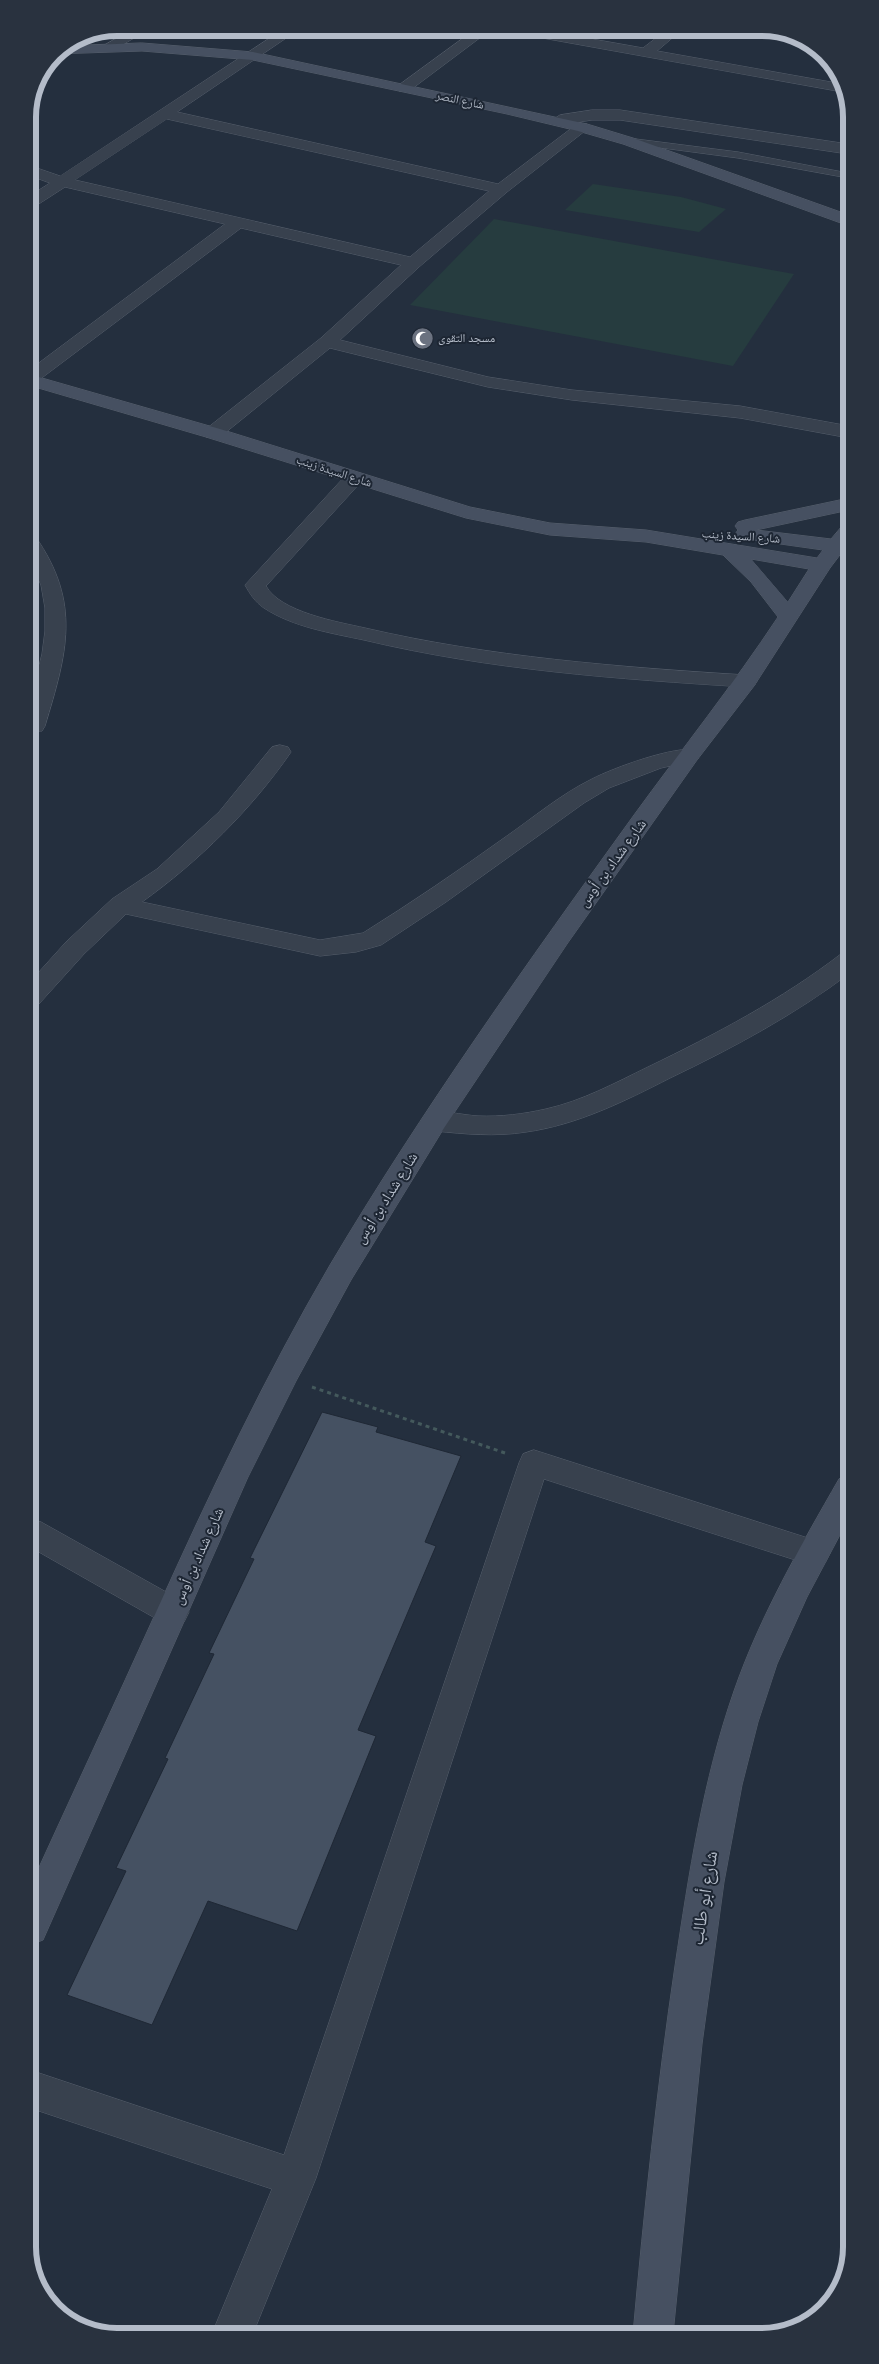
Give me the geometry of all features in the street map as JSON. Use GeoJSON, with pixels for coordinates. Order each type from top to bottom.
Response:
{"type":"FeatureCollection","features":[{"type":"Feature","properties":{"kind":"street"},"geometry":{"type":"LineString","coordinates":[[107,48],[129,36]]}},
{"type":"Feature","properties":{"kind":"street"},"geometry":{"type":"LineString","coordinates":[[36,198],[282,36]]}},
{"type":"Feature","properties":{"kind":"street"},"geometry":{"type":"LineString","coordinates":[[404,88],[475,36]]}},
{"type":"Feature","properties":{"kind":"street"},"geometry":{"type":"LineString","coordinates":[[557,36],[836,86]]}},
{"type":"Feature","properties":{"kind":"street"},"geometry":{"type":"LineString","coordinates":[[648,51],[668,36]]}},
{"type":"Feature","properties":{"kind":"street","name":"شارع النصر"},"geometry":{"type":"LineString","coordinates":[[72,50],[107,48],[184,49],[253,56],[558,121],[628,141],[843,219]]}},
{"type":"Feature","properties":{"kind":"street"},"geometry":{"type":"LineString","coordinates":[[164,114],[501,188]]}},
{"type":"Feature","properties":{"kind":"street"},"geometry":{"type":"LineString","coordinates":[[558,121],[611,114],[843,148]]}},
{"type":"Feature","properties":{"kind":"street"},"geometry":{"type":"LineString","coordinates":[[213,433],[327,342],[413,263],[501,188],[582,127]]}},
{"type":"Feature","properties":{"kind":"street"},"geometry":{"type":"LineString","coordinates":[[36,173],[60,181],[236,224],[413,263]]}},
{"type":"Feature","properties":{"kind":"street"},"geometry":{"type":"LineString","coordinates":[[36,373],[236,224]]}},
{"type":"Feature","properties":{"kind":"street"},"geometry":{"type":"LineString","coordinates":[[327,342],[488,382],[572,394],[740,412],[843,431]]}},
{"type":"Feature","properties":{"kind":"street","name":"شارع السيدة زينب"},"geometry":{"type":"LineString","coordinates":[[36,381],[213,433],[466,512],[526,525],[569,531],[646,536],[730,550],[836,547]]}},
{"type":"Feature","properties":{"kind":"street"},"geometry":{"type":"LineString","coordinates":[[354,478],[255,585],[262,596],[311,621],[457,654],[630,674],[746,681]]}},
{"type":"Feature","properties":{"kind":"street"},"geometry":{"type":"LineString","coordinates":[[713,532],[843,505]]}},
{"type":"Feature","properties":{"kind":"street","name":"شارع السيدة زينب"},"geometry":{"type":"LineString","coordinates":[[646,536],[713,532],[836,547]]}},
{"type":"Feature","properties":{"kind":"street","name":"شارع شداد بن أوس"},"geometry":{"type":"LineString","coordinates":[[36,1915],[233,1478],[283,1377],[341,1272],[435,1121],[558,938],[690,755],[746,681],[836,547]]}},
{"type":"Feature","properties":{"kind":"street"},"geometry":{"type":"LineString","coordinates":[[36,550],[51,579],[57,619],[52,667],[36,719]]}},
{"type":"Feature","properties":{"kind":"street"},"geometry":{"type":"LineString","coordinates":[[730,550],[758,578],[788,616]]}},
{"type":"Feature","properties":{"kind":"street"},"geometry":{"type":"LineString","coordinates":[[36,991],[75,948],[121,906],[165,874],[228,817],[280,752]]}},
{"type":"Feature","properties":{"kind":"street"},"geometry":{"type":"LineString","coordinates":[[121,906],[320,948],[356,944],[372,939],[429,902],[600,783],[645,766],[690,755]]}},
{"type":"Feature","properties":{"kind":"street"},"geometry":{"type":"LineString","coordinates":[[435,1121],[484,1126],[508,1125],[540,1120],[587,1107],[705,1051],[772,1015],[843,965]]}},
{"type":"Feature","properties":{"kind":"street"},"geometry":{"type":"LineString","coordinates":[[234,2328],[296,2178],[534,1462],[814,1553]]}},
{"type":"Feature","properties":{"kind":"street","name":"شارع أبو طالب"},"geometry":{"type":"LineString","coordinates":[[654,2328],[682,2048],[718,1806],[732,1748],[751,1688],[774,1632],[843,1501]]}},
{"type":"Feature","properties":{"kind":"street"},"geometry":{"type":"LineString","coordinates":[[36,1534],[172,1612]]}},
{"type":"Feature","properties":{"kind":"street"},"geometry":{"type":"LineString","coordinates":[[36,2091],[296,2178]]}},
{"type":"Feature","properties":{"kind":"lane"},"geometry":{"type":"LineString","coordinates":[[628,141],[738,155],[843,175]]}},
{"type":"Feature","properties":{"kind":"path"},"geometry":{"type":"LineString","coordinates":[[283,1377],[534,1462]]}},
{"type":"Feature","properties":{"kind":"green space"},"geometry":{"type":"Polygon","coordinates":[[[593,184],[681,197],[726,209],[699,232],[565,210],[593,184]]]}},
{"type":"Feature","properties":{"kind":"green space"},"geometry":{"type":"Polygon","coordinates":[[[494,219],[794,274],[733,366],[410,305],[494,219]]]}},
{"type":"Feature","properties":{"kind":"building"},"geometry":{"type":"Polygon","coordinates":[[[322,1412],[378,1427],[376,1432],[461,1456],[425,1542],[436,1546],[358,1730],[376,1736],[297,1931],[208,1901],[152,2025],[67,1995],[126,1871],[116,1868],[168,1759],[165,1758],[214,1654],[209,1653],[254,1559],[250,1558],[322,1412]]]}},
{"type":"Feature","properties":{"kind":"place","name":"مسجد التقوى"},"geometry":{"type":"Point","coordinates":[422,338]}}]}
